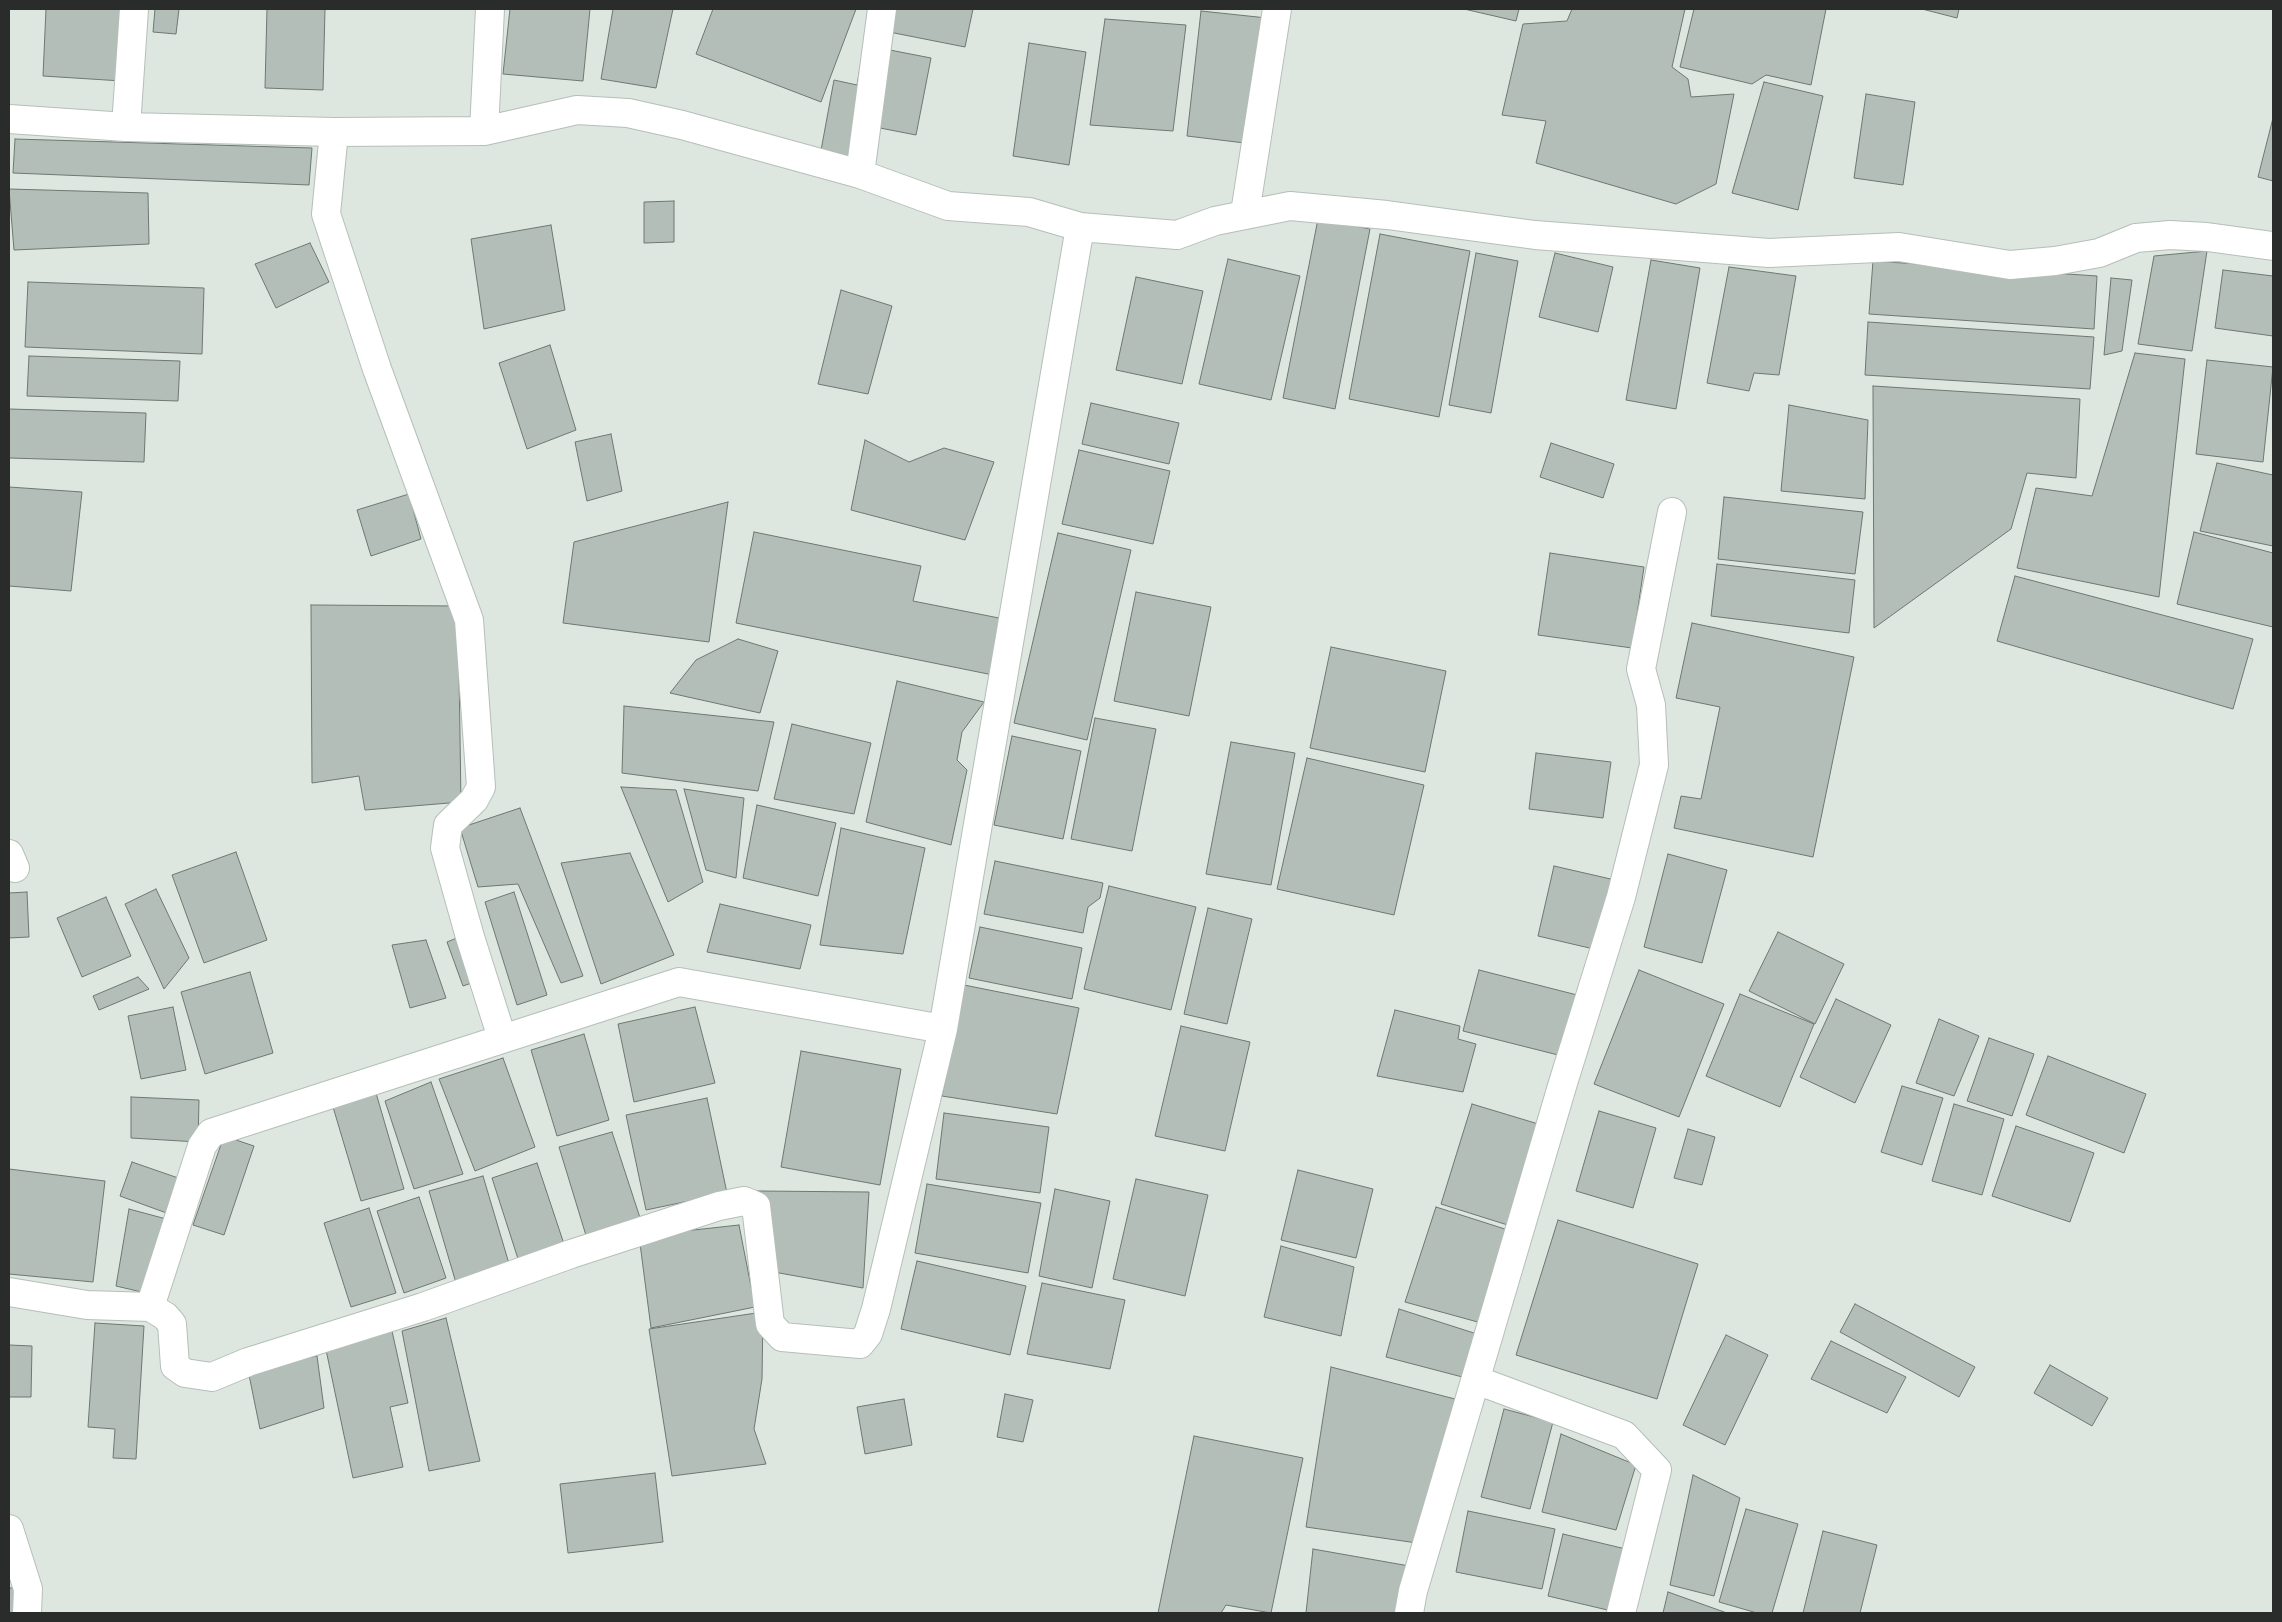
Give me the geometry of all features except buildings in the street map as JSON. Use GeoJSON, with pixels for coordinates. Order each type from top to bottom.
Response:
{"type":"FeatureCollection","features":[{"type":"Feature","properties":{"kind":"street"},"geometry":{"type":"LineString","coordinates":[[126,127],[134,9]]}},
{"type":"Feature","properties":{"kind":"street"},"geometry":{"type":"LineString","coordinates":[[484,131],[490,9]]}},
{"type":"Feature","properties":{"kind":"street"},"geometry":{"type":"LineString","coordinates":[[860,174],[882,9]]}},
{"type":"Feature","properties":{"kind":"street"},"geometry":{"type":"LineString","coordinates":[[1245,213],[1277,9]]}},
{"type":"Feature","properties":{"kind":"street"},"geometry":{"type":"LineString","coordinates":[[9,118],[126,127],[334,132],[484,131],[577,110],[628,113],[682,125],[860,174],[948,206],[1030,212],[1080,227],[1177,235],[1215,221],[1245,213],[1290,206],[1555,236],[1769,253],[1899,247],[2010,265],[2055,261],[2099,253],[2136,238],[2170,235],[2207,237],[2273,246]]}},
{"type":"Feature","properties":{"kind":"street"},"geometry":{"type":"LineString","coordinates":[[334,132],[326,214],[377,370],[469,620],[480,787],[474,800],[448,825],[445,848],[470,937],[502,1038]]}},
{"type":"Feature","properties":{"kind":"street"},"geometry":{"type":"LineString","coordinates":[[9,1292],[87,1305],[150,1307],[165,1316],[172,1324],[175,1366],[185,1372],[212,1377],[248,1362],[424,1308],[571,1254],[719,1206],[744,1201],[756,1206],[770,1324],[782,1337],[860,1344],[868,1334],[876,1309],[943,1029],[1080,227]]}},
{"type":"Feature","properties":{"kind":"street"},"geometry":{"type":"LineString","coordinates":[[1409,1613],[1416,1582],[1565,1074],[1621,897],[1654,765],[1651,705],[1641,669],[1672,512]]}},
{"type":"Feature","properties":{"kind":"street"},"geometry":{"type":"LineString","coordinates":[[150,1307],[202,1146],[211,1133],[679,982],[943,1029]]}},
{"type":"Feature","properties":{"kind":"street"},"geometry":{"type":"LineString","coordinates":[[1476,1380],[1624,1435],[1657,1470],[1621,1613]]}},
{"type":"Feature","properties":{"kind":"street"},"geometry":{"type":"LineString","coordinates":[[9,1529],[28,1589],[27,1613]]}}]}
